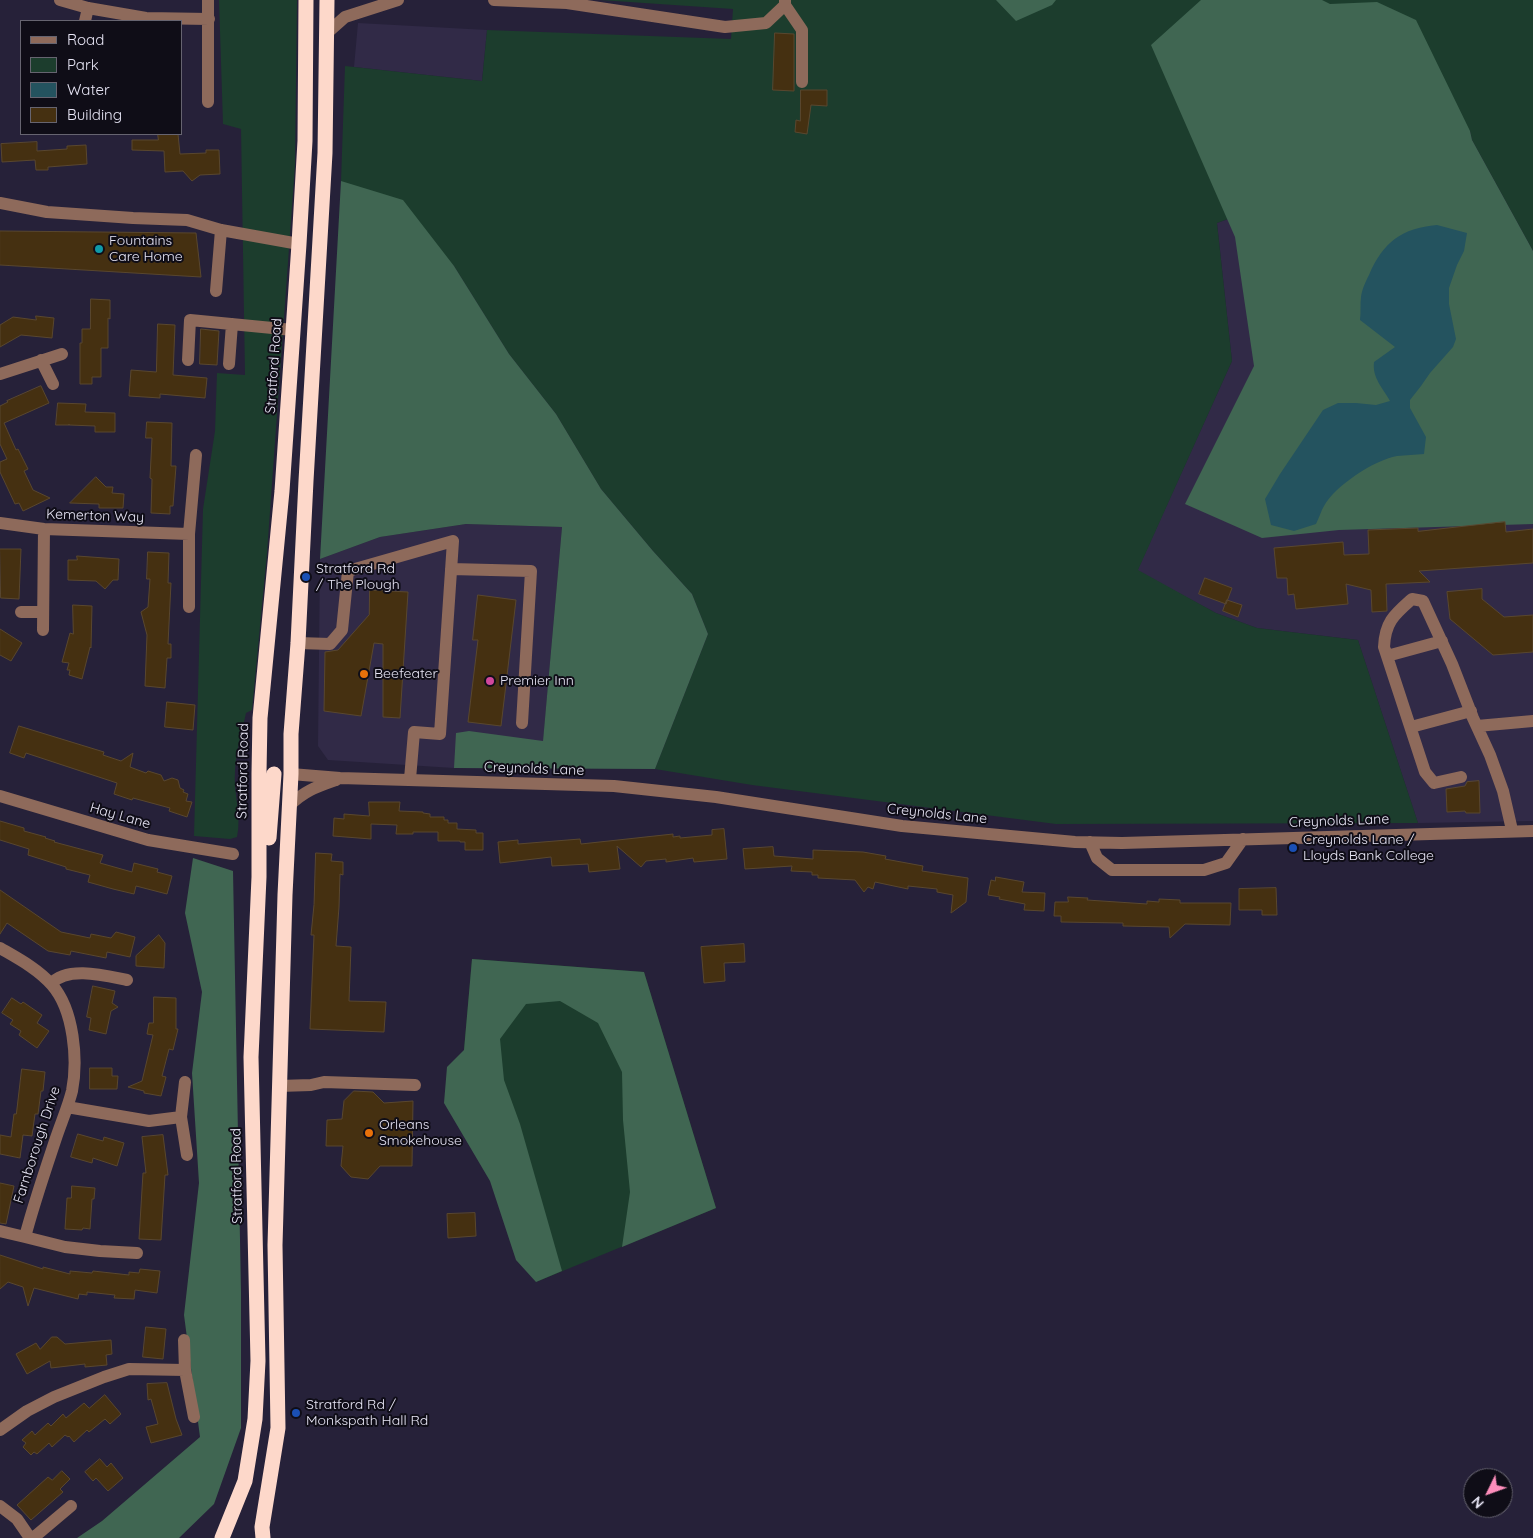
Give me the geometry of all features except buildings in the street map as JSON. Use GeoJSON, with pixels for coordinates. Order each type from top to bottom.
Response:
{"type":"FeatureCollection","features":[{"type":"Feature","properties":{"kind":"highway","name":"Stratford Road"},"geometry":{"type":"LineString","coordinates":[[222,1538],[245,1482],[255,1419],[258,1361],[251,1056],[259,877],[260,718],[282,491],[294,330],[305,141],[306,0]]}},
{"type":"Feature","properties":{"kind":"highway"},"geometry":{"type":"LineString","coordinates":[[263,1538],[262,1527],[278,1428],[276,1245],[279,1086],[291,734],[298,643],[324,153],[327,0]]}},
{"type":"Feature","properties":{"kind":"highway"},"geometry":{"type":"LineString","coordinates":[[259,773],[290,774]]}},
{"type":"Feature","properties":{"kind":"highway"},"geometry":{"type":"LineString","coordinates":[[259,877],[268,862],[274,774]]}},
{"type":"Feature","properties":{"kind":"street"},"geometry":{"type":"LineString","coordinates":[[208,0],[208,102]]}},
{"type":"Feature","properties":{"kind":"street"},"geometry":{"type":"LineString","coordinates":[[327,33],[345,16],[398,0]]}},
{"type":"Feature","properties":{"kind":"street"},"geometry":{"type":"LineString","coordinates":[[494,0],[567,3],[725,27],[766,23],[785,2],[802,30],[802,82]]}},
{"type":"Feature","properties":{"kind":"street"},"geometry":{"type":"LineString","coordinates":[[66,1],[88,8],[146,18],[208,18]]}},
{"type":"Feature","properties":{"kind":"street"},"geometry":{"type":"LineString","coordinates":[[85,20],[88,8]]}},
{"type":"Feature","properties":{"kind":"street"},"geometry":{"type":"LineString","coordinates":[[0,203],[48,212],[188,220],[221,230],[299,244]]}},
{"type":"Feature","properties":{"kind":"street"},"geometry":{"type":"LineString","coordinates":[[216,291],[221,230]]}},
{"type":"Feature","properties":{"kind":"street"},"geometry":{"type":"LineString","coordinates":[[188,360],[190,320],[294,330]]}},
{"type":"Feature","properties":{"kind":"street"},"geometry":{"type":"LineString","coordinates":[[229,364],[232,324]]}},
{"type":"Feature","properties":{"kind":"street"},"geometry":{"type":"LineString","coordinates":[[0,374],[62,354]]}},
{"type":"Feature","properties":{"kind":"street"},"geometry":{"type":"LineString","coordinates":[[42,360],[53,384]]}},
{"type":"Feature","properties":{"kind":"street"},"geometry":{"type":"LineString","coordinates":[[189,607],[188,534],[196,455]]}},
{"type":"Feature","properties":{"kind":"street","name":"Kemerton Way"},"geometry":{"type":"LineString","coordinates":[[0,523],[44,529],[188,534]]}},
{"type":"Feature","properties":{"kind":"street"},"geometry":{"type":"LineString","coordinates":[[43,630],[44,529]]}},
{"type":"Feature","properties":{"kind":"street"},"geometry":{"type":"LineString","coordinates":[[298,643],[330,644],[342,630],[348,572],[453,542],[440,734],[414,732],[410,779]]}},
{"type":"Feature","properties":{"kind":"street"},"geometry":{"type":"LineString","coordinates":[[451,568],[532,571],[522,723]]}},
{"type":"Feature","properties":{"kind":"street"},"geometry":{"type":"LineString","coordinates":[[1461,776],[1434,783],[1425,772],[1384,647],[1385,632],[1396,613],[1412,599],[1423,601],[1452,664],[1490,755],[1503,791],[1512,830]]}},
{"type":"Feature","properties":{"kind":"street"},"geometry":{"type":"LineString","coordinates":[[21,612],[43,612]]}},
{"type":"Feature","properties":{"kind":"street"},"geometry":{"type":"LineString","coordinates":[[1387,656],[1442,641]]}},
{"type":"Feature","properties":{"kind":"street"},"geometry":{"type":"LineString","coordinates":[[1411,728],[1471,711]]}},
{"type":"Feature","properties":{"kind":"street"},"geometry":{"type":"LineString","coordinates":[[1477,726],[1533,721]]}},
{"type":"Feature","properties":{"kind":"street","name":"Creynolds Lane"},"geometry":{"type":"LineString","coordinates":[[290,774],[340,778],[614,786],[725,798],[902,826],[1075,842],[1122,843],[1512,830],[1533,831]]}},
{"type":"Feature","properties":{"kind":"street","name":"Creynolds Lane"},"geometry":{"type":"LineString","coordinates":[[289,806],[300,795],[317,786],[340,778]]}},
{"type":"Feature","properties":{"kind":"street","name":"Hay Lane"},"geometry":{"type":"LineString","coordinates":[[0,796],[148,840],[233,854]]}},
{"type":"Feature","properties":{"kind":"street"},"geometry":{"type":"LineString","coordinates":[[1090,842],[1098,858],[1112,870],[1204,870],[1226,863],[1243,839]]}},
{"type":"Feature","properties":{"kind":"street","name":"Farnborough Drive"},"geometry":{"type":"LineString","coordinates":[[0,948],[30,965],[51,984],[63,1000],[70,1020],[73,1039],[74,1065],[72,1090],[35,1202],[26,1237]]}},
{"type":"Feature","properties":{"kind":"street"},"geometry":{"type":"LineString","coordinates":[[51,984],[58,978],[93,973],[128,980]]}},
{"type":"Feature","properties":{"kind":"street"},"geometry":{"type":"LineString","coordinates":[[185,1082],[181,1117],[187,1155]]}},
{"type":"Feature","properties":{"kind":"street"},"geometry":{"type":"LineString","coordinates":[[279,1086],[311,1085],[324,1082],[415,1085]]}},
{"type":"Feature","properties":{"kind":"street"},"geometry":{"type":"LineString","coordinates":[[67,1107],[149,1121],[181,1117]]}},
{"type":"Feature","properties":{"kind":"street"},"geometry":{"type":"LineString","coordinates":[[0,1231],[66,1247],[137,1254]]}},
{"type":"Feature","properties":{"kind":"street"},"geometry":{"type":"LineString","coordinates":[[184,1340],[185,1370],[194,1418]]}},
{"type":"Feature","properties":{"kind":"street"},"geometry":{"type":"LineString","coordinates":[[0,1430],[54,1397],[104,1377],[129,1369],[185,1370]]}},
{"type":"Feature","properties":{"kind":"street"},"geometry":{"type":"LineString","coordinates":[[0,1506],[17,1519],[32,1538],[71,1506]]}},
{"type":"Feature","properties":{"kind":"shaded area"},"geometry":{"type":"Polygon","coordinates":[[[996,0],[1056,0],[1052,5],[1016,21],[996,0]]]}},
{"type":"Feature","properties":{"kind":"shaded area"},"geometry":{"type":"Polygon","coordinates":[[[1201,0],[1322,0],[1330,4],[1377,2],[1416,20],[1470,131],[1472,140],[1533,251],[1533,524],[1339,530],[1262,538],[1185,504],[1254,366],[1235,237],[1151,45],[1201,0]]]}},
{"type":"Feature","properties":{"kind":"shaded area"},"geometry":{"type":"Polygon","coordinates":[[[358,23],[487,30],[482,81],[354,67],[358,23]]]}},
{"type":"Feature","properties":{"kind":"shaded area"},"geometry":{"type":"Polygon","coordinates":[[[1470,131],[1472,140],[1533,251],[1533,821],[1418,823],[1358,640],[1257,628],[1216,613],[1137,571],[1232,361],[1217,223],[1470,131]]]}},
{"type":"Feature","properties":{"kind":"shaded area"},"geometry":{"type":"Polygon","coordinates":[[[341,181],[403,200],[454,266],[509,354],[556,414],[601,489],[692,594],[708,634],[655,769],[454,768],[456,733],[469,731],[543,741],[562,527],[466,524],[380,537],[320,559],[341,181]]]}},
{"type":"Feature","properties":{"kind":"shaded area"},"geometry":{"type":"Polygon","coordinates":[[[466,524],[562,527],[542,769],[454,768],[328,760],[318,746],[320,559],[380,537],[466,524]]]}},
{"type":"Feature","properties":{"kind":"shaded area"},"geometry":{"type":"Polygon","coordinates":[[[193,858],[233,871],[241,1292],[241,1428],[214,1504],[179,1538],[77,1538],[102,1521],[200,1437],[184,1315],[199,1183],[192,1073],[202,992],[185,913],[193,858]]]}},
{"type":"Feature","properties":{"kind":"shaded area"},"geometry":{"type":"Polygon","coordinates":[[[472,959],[644,972],[716,1208],[622,1247],[630,1192],[623,1120],[622,1072],[598,1023],[560,1001],[526,1004],[500,1039],[504,1080],[520,1124],[562,1271],[536,1282],[516,1260],[490,1181],[444,1103],[447,1067],[464,1050],[472,959]]]}},
{"type":"Feature","properties":{"kind":"green space"},"geometry":{"type":"Polygon","coordinates":[[[219,0],[297,0],[295,165],[267,553],[252,710],[246,713],[236,764],[237,837],[230,839],[194,836],[203,509],[215,431],[217,373],[245,375],[241,129],[223,124],[219,0]]]}},
{"type":"Feature","properties":{"kind":"green space"},"geometry":{"type":"Polygon","coordinates":[[[600,0],[1533,0],[1533,251],[1472,140],[1470,131],[1217,223],[1232,361],[1138,570],[1216,613],[1257,628],[1358,640],[1418,823],[1056,824],[752,785],[655,769],[708,634],[692,594],[601,489],[556,414],[509,354],[454,266],[341,181],[345,66],[482,81],[487,30],[731,39],[733,9],[600,0]]]}},
{"type":"Feature","properties":{"kind":"green space"},"geometry":{"type":"Polygon","coordinates":[[[472,959],[644,972],[716,1208],[536,1282],[464,1050],[472,959]]]}},
{"type":"Feature","properties":{"kind":"water"},"geometry":{"type":"Polygon","coordinates":[[[1437,225],[1467,233],[1464,251],[1449,288],[1449,304],[1456,339],[1453,347],[1410,400],[1410,408],[1426,437],[1424,454],[1388,458],[1356,475],[1329,498],[1316,524],[1294,531],[1271,525],[1265,499],[1323,410],[1338,403],[1376,405],[1390,401],[1376,378],[1374,362],[1395,347],[1360,320],[1362,291],[1365,282],[1387,245],[1404,233],[1414,229],[1437,225]]]}},
{"type":"Feature","properties":{"kind":"place","name":"Fountains Care Home"},"geometry":{"type":"Point","coordinates":[99,249]}},
{"type":"Feature","properties":{"kind":"place","name":"Stratford Rd / The Plough"},"geometry":{"type":"Point","coordinates":[306,577]}},
{"type":"Feature","properties":{"kind":"place","name":"Beefeater"},"geometry":{"type":"Point","coordinates":[364,674]}},
{"type":"Feature","properties":{"kind":"place","name":"Premier Inn"},"geometry":{"type":"Point","coordinates":[490,681]}},
{"type":"Feature","properties":{"kind":"place","name":"Creynolds Lane / Lloyds Bank College"},"geometry":{"type":"Point","coordinates":[1293,848]}},
{"type":"Feature","properties":{"kind":"place","name":"Orleans Smokehouse"},"geometry":{"type":"Point","coordinates":[369,1133]}},
{"type":"Feature","properties":{"kind":"place","name":"Stratford Rd / Monkspath Hall Rd"},"geometry":{"type":"Point","coordinates":[296,1413]}}]}
